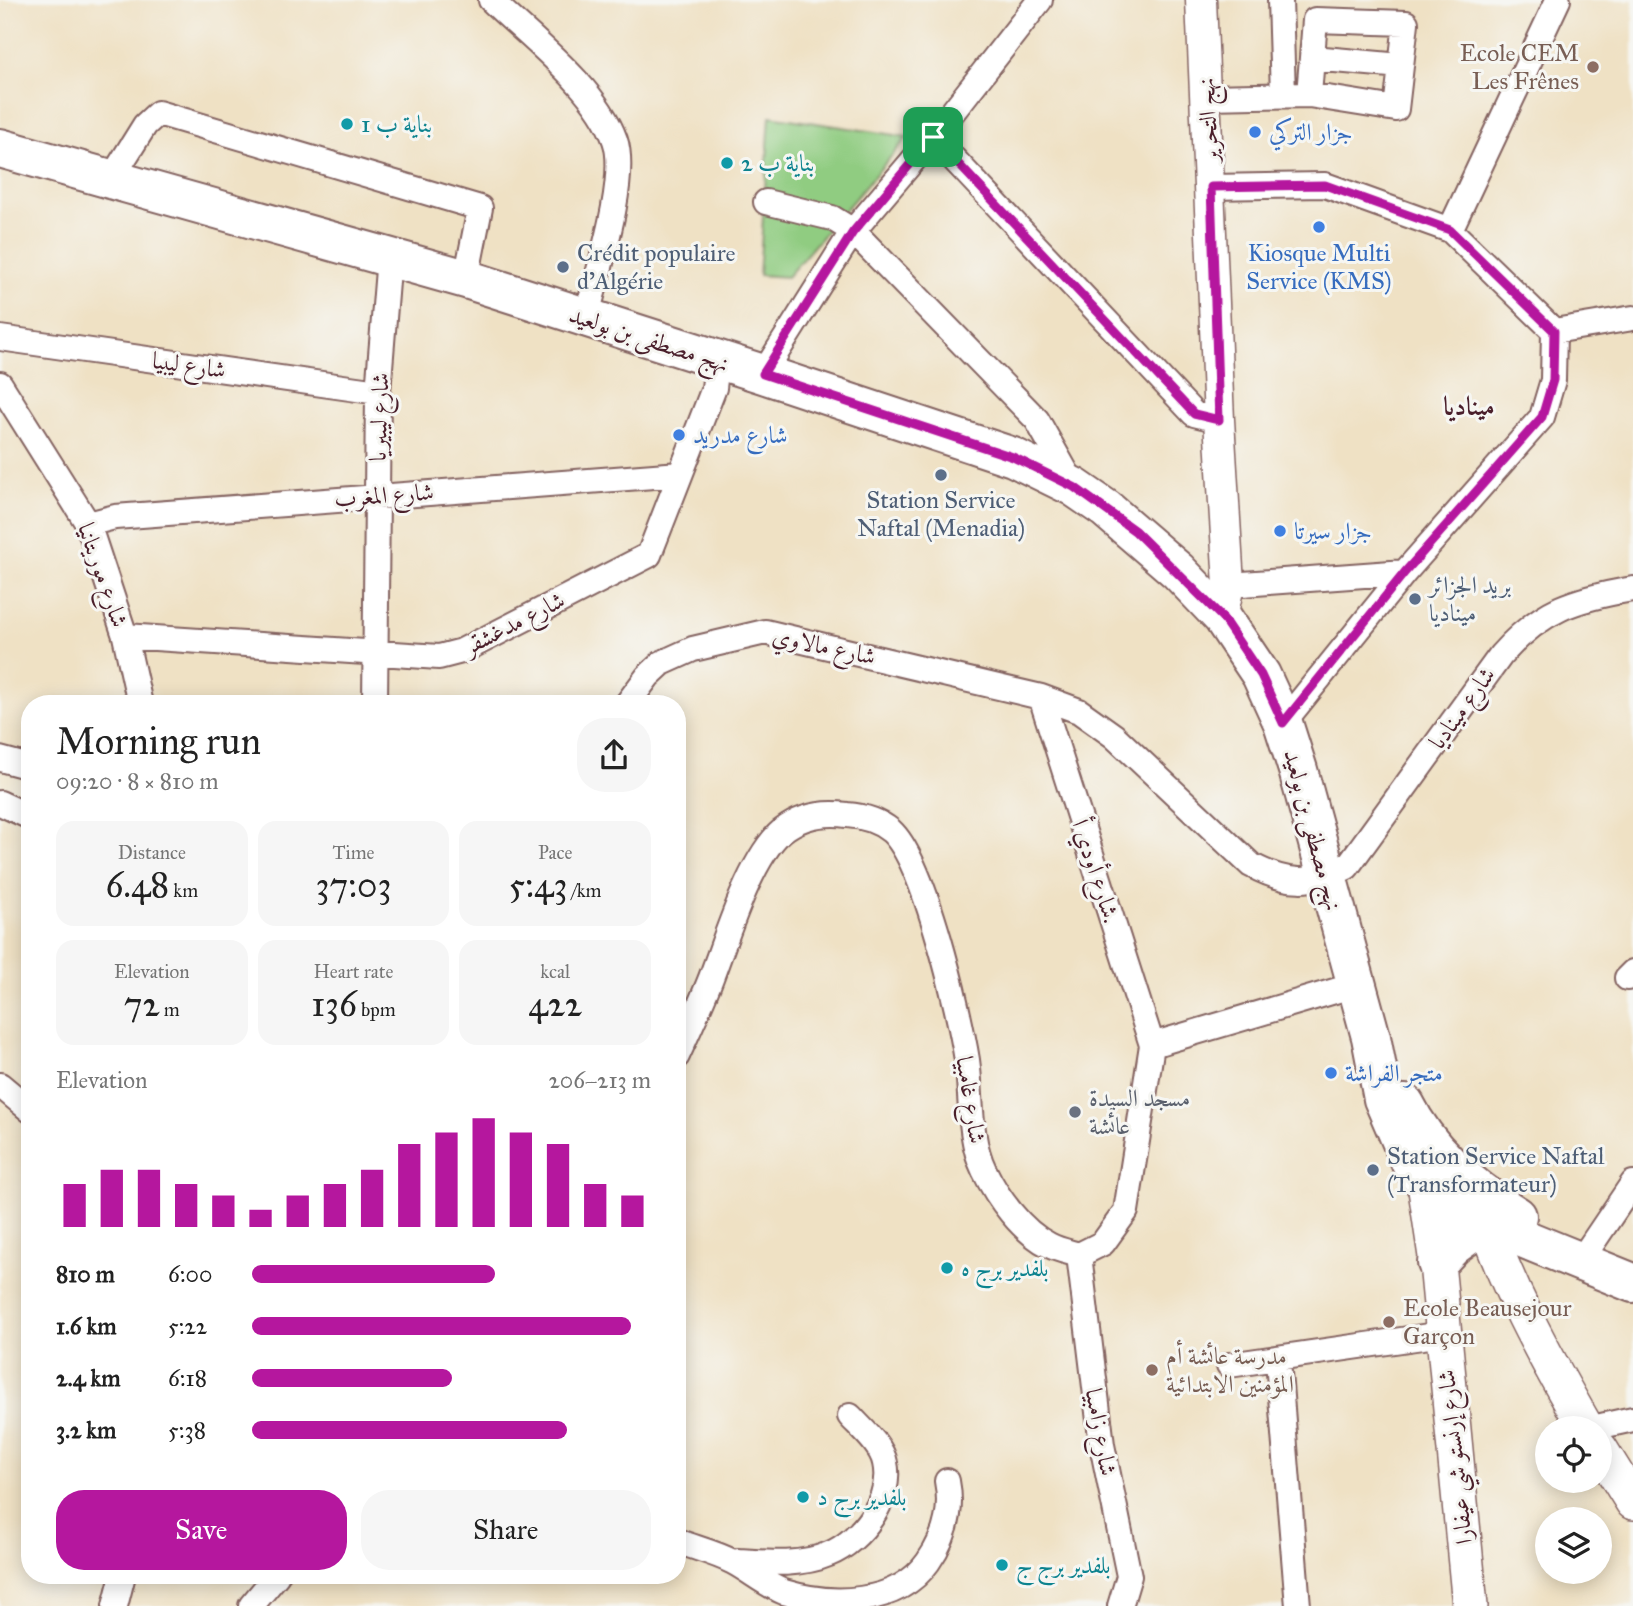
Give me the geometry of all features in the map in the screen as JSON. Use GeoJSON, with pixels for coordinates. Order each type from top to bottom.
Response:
{"type":"FeatureCollection","features":[{"type":"Feature","properties":{"kind":"main road","name":"نهج مصطفى بن بولعيد"},"geometry":{"type":"LineString","coordinates":[[0,148],[466,279],[1013,457],[1074,487],[1226,601],[1283,723],[1371,1037],[1383,1099],[1412,1166],[1425,1183],[1452,1206],[1552,1252],[1581,1260]]}},
{"type":"Feature","properties":{"kind":"main road","name":"نهج مصطفى بن بولعيد"},"geometry":{"type":"LineString","coordinates":[[1371,1037],[1412,1118],[1428,1142],[1473,1186],[1581,1260]]}},
{"type":"Feature","properties":{"kind":"main road","name":"شارع إرنستو شي عيفارا"},"geometry":{"type":"LineString","coordinates":[[1425,1183],[1437,1263],[1470,1606]]}},
{"type":"Feature","properties":{"kind":"main road"},"geometry":{"type":"LineString","coordinates":[[1473,1186],[1485,1223],[1532,1336],[1579,1416]]}},
{"type":"Feature","properties":{"kind":"main road"},"geometry":{"type":"LineString","coordinates":[[1437,1263],[1453,1246],[1485,1223]]}},
{"type":"Feature","properties":{"kind":"main road"},"geometry":{"type":"LineString","coordinates":[[1581,1260],[1633,1283]]}},
{"type":"Feature","properties":{"kind":"main road"},"geometry":{"type":"LineString","coordinates":[[1612,1468],[1633,1502]]}},
{"type":"Feature","properties":{"kind":"street"},"geometry":{"type":"LineString","coordinates":[[491,0],[587,93],[615,141],[618,172],[613,205],[586,319]]}},
{"type":"Feature","properties":{"kind":"street"},"geometry":{"type":"LineString","coordinates":[[763,374],[853,232],[933,137],[1040,0]]}},
{"type":"Feature","properties":{"kind":"street","name":"نهج التحرير"},"geometry":{"type":"LineString","coordinates":[[1201,0],[1211,187],[1226,601]]}},
{"type":"Feature","properties":{"kind":"street"},"geometry":{"type":"LineString","coordinates":[[1280,0],[1283,95]]}},
{"type":"Feature","properties":{"kind":"street"},"geometry":{"type":"LineString","coordinates":[[1450,230],[1558,0]]}},
{"type":"Feature","properties":{"kind":"street"},"geometry":{"type":"LineString","coordinates":[[1206,97],[1309,95],[1396,109],[1406,23],[1315,20],[1309,95]]}},
{"type":"Feature","properties":{"kind":"street"},"geometry":{"type":"LineString","coordinates":[[1313,58],[1402,66]]}},
{"type":"Feature","properties":{"kind":"street"},"geometry":{"type":"LineString","coordinates":[[110,181],[145,125],[158,113],[480,208],[466,279]]}},
{"type":"Feature","properties":{"kind":"street"},"geometry":{"type":"LineString","coordinates":[[933,137],[1194,414],[1219,420]]}},
{"type":"Feature","properties":{"kind":"street"},"geometry":{"type":"LineString","coordinates":[[1211,187],[1325,185],[1450,230],[1554,331],[1553,380],[1542,417],[1405,572],[1283,723]]}},
{"type":"Feature","properties":{"kind":"street"},"geometry":{"type":"LineString","coordinates":[[766,202],[832,218],[853,232],[1037,419],[1074,487]]}},
{"type":"Feature","properties":{"kind":"street","name":"شارع ليبيريا"},"geometry":{"type":"LineString","coordinates":[[375,695],[378,392],[390,257]]}},
{"type":"Feature","properties":{"kind":"street"},"geometry":{"type":"LineString","coordinates":[[1554,331],[1633,318]]}},
{"type":"Feature","properties":{"kind":"street","name":"شارع ليبيا"},"geometry":{"type":"LineString","coordinates":[[0,338],[378,392]]}},
{"type":"Feature","properties":{"kind":"street","name":"شارع مدغشقر"},"geometry":{"type":"LineString","coordinates":[[124,636],[439,657],[462,651],[649,555],[713,388],[717,362]]}},
{"type":"Feature","properties":{"kind":"street","name":"شارع موريتانيا"},"geometry":{"type":"LineString","coordinates":[[0,384],[88,524],[124,636],[138,695]]}},
{"type":"Feature","properties":{"kind":"street","name":"شارع المغرب"},"geometry":{"type":"LineString","coordinates":[[88,524],[115,517],[680,474]]}},
{"type":"Feature","properties":{"kind":"street"},"geometry":{"type":"LineString","coordinates":[[1226,601],[1405,572]]}},
{"type":"Feature","properties":{"kind":"street","name":"شارع ميناديا"},"geometry":{"type":"LineString","coordinates":[[1326,877],[1347,867],[1501,654],[1522,631],[1547,612],[1576,600],[1633,589]]}},
{"type":"Feature","properties":{"kind":"street","name":"شارع مالاوي"},"geometry":{"type":"LineString","coordinates":[[635,695],[648,676],[662,663],[704,646],[765,632],[1041,697],[1079,711],[1114,736],[1251,865],[1279,880],[1326,877]]}},
{"type":"Feature","properties":{"kind":"street","name":"شارع أودي أ."},"geometry":{"type":"LineString","coordinates":[[1041,697],[1152,1045]]}},
{"type":"Feature","properties":{"kind":"street"},"geometry":{"type":"LineString","coordinates":[[0,759],[21,765]]}},
{"type":"Feature","properties":{"kind":"street"},"geometry":{"type":"LineString","coordinates":[[0,803],[21,813]]}},
{"type":"Feature","properties":{"kind":"street","name":"شارع غامبيا"},"geometry":{"type":"LineString","coordinates":[[686,1036],[709,984],[736,908],[762,860],[782,832],[815,814],[862,816],[890,830],[916,869],[943,958],[967,1059],[973,1125],[983,1168],[1024,1227],[1048,1245],[1079,1255]]}},
{"type":"Feature","properties":{"kind":"street"},"geometry":{"type":"LineString","coordinates":[[1079,1255],[1103,1242],[1126,1211],[1152,1045],[1355,985]]}},
{"type":"Feature","properties":{"kind":"street"},"geometry":{"type":"LineString","coordinates":[[0,1082],[21,1102]]}},
{"type":"Feature","properties":{"kind":"street"},"geometry":{"type":"LineString","coordinates":[[1581,1260],[1633,1183]]}},
{"type":"Feature","properties":{"kind":"street","name":"شارع زامبيا"},"geometry":{"type":"LineString","coordinates":[[1079,1255],[1102,1446],[1129,1576],[1120,1606]]}},
{"type":"Feature","properties":{"kind":"street"},"geometry":{"type":"LineString","coordinates":[[1229,1365],[1443,1334]]}},
{"type":"Feature","properties":{"kind":"street"},"geometry":{"type":"LineString","coordinates":[[1278,1360],[1298,1606]]}},
{"type":"Feature","properties":{"kind":"street"},"geometry":{"type":"LineString","coordinates":[[731,1560],[796,1562],[830,1554],[850,1541],[871,1518],[885,1490],[885,1462],[871,1438],[850,1416]]}},
{"type":"Feature","properties":{"kind":"street"},"geometry":{"type":"LineString","coordinates":[[1612,1424],[1633,1419]]}},
{"type":"Feature","properties":{"kind":"street"},"geometry":{"type":"LineString","coordinates":[[686,1544],[731,1560],[783,1591],[814,1599],[902,1597],[936,1550],[948,1520],[950,1499],[947,1481]]}},
{"type":"Feature","properties":{"kind":"street"},"geometry":{"type":"LineString","coordinates":[[114,1584],[114,1606]]}},
{"type":"Feature","properties":{"kind":"street"},"geometry":{"type":"LineString","coordinates":[[114,1606],[120,1584]]}},
{"type":"Feature","properties":{"kind":"street"},"geometry":{"type":"LineString","coordinates":[[251,1606],[269,1584]]}},
{"type":"Feature","properties":{"kind":"green space"},"geometry":{"type":"Polygon","coordinates":[[[770,116],[908,137],[787,277],[759,275],[770,116]]]}},
{"type":"Feature","properties":{"kind":"place","name":"Ecole CEM Les Frênes"},"geometry":{"type":"Point","coordinates":[1593,67]}},
{"type":"Feature","properties":{"kind":"place","name":"بناية ب 1"},"geometry":{"type":"Point","coordinates":[347,124]}},
{"type":"Feature","properties":{"kind":"place","name":"جزار التركي"},"geometry":{"type":"Point","coordinates":[1255,132]}},
{"type":"Feature","properties":{"kind":"place","name":"بناية ب 2"},"geometry":{"type":"Point","coordinates":[727,163]}},
{"type":"Feature","properties":{"kind":"place","name":"Kiosque Multi Service (KMS)"},"geometry":{"type":"Point","coordinates":[1319,227]}},
{"type":"Feature","properties":{"kind":"place","name":"Crédit populaire d'Algérie"},"geometry":{"type":"Point","coordinates":[563,267]}},
{"type":"Feature","properties":{"kind":"place","name":"شارع مدريد"},"geometry":{"type":"Point","coordinates":[679,435]}},
{"type":"Feature","properties":{"kind":"place","name":"Station Service Naftal (Menadia)"},"geometry":{"type":"Point","coordinates":[941,475]}},
{"type":"Feature","properties":{"kind":"place","name":"جزار سيرتا"},"geometry":{"type":"Point","coordinates":[1280,531]}},
{"type":"Feature","properties":{"kind":"place","name":"بريد الجزائر ميناديا"},"geometry":{"type":"Point","coordinates":[1415,599]}},
{"type":"Feature","properties":{"kind":"place","name":"متجر الفراشة"},"geometry":{"type":"Point","coordinates":[1331,1073]}},
{"type":"Feature","properties":{"kind":"place","name":"مسجد السيدة عائشة"},"geometry":{"type":"Point","coordinates":[1075,1112]}},
{"type":"Feature","properties":{"kind":"place","name":"Station Service Naftal (Transformateur)"},"geometry":{"type":"Point","coordinates":[1373,1170]}},
{"type":"Feature","properties":{"kind":"place","name":"بلفدير برج ه"},"geometry":{"type":"Point","coordinates":[947,1268]}},
{"type":"Feature","properties":{"kind":"place","name":"Ecole Beausejour Garçon"},"geometry":{"type":"Point","coordinates":[1389,1322]}},
{"type":"Feature","properties":{"kind":"place","name":"مدرسة عائشة أم المؤمنين الابتدائية"},"geometry":{"type":"Point","coordinates":[1152,1370]}},
{"type":"Feature","properties":{"kind":"place","name":"بلفدير برج د"},"geometry":{"type":"Point","coordinates":[803,1497]}},
{"type":"Feature","properties":{"kind":"place","name":"بلفدير برج ج"},"geometry":{"type":"Point","coordinates":[1002,1565]}},
{"type":"Feature","properties":{"kind":"district","name":"ميناديا"},"geometry":{"type":"Point","coordinates":[1469,406]}},
{"type":"Feature","properties":{"kind":"route"},"geometry":{"type":"LineString","coordinates":[[933,137],[1194,414],[1219,420],[1211,187],[1260,184],[1325,185],[1450,230],[1554,331],[1553,380],[1542,417],[1405,572],[1283,723],[1261,675],[1222,617],[1178,570],[1135,531],[1074,487],[1013,457],[763,374],[853,232],[933,137]]}}]}
